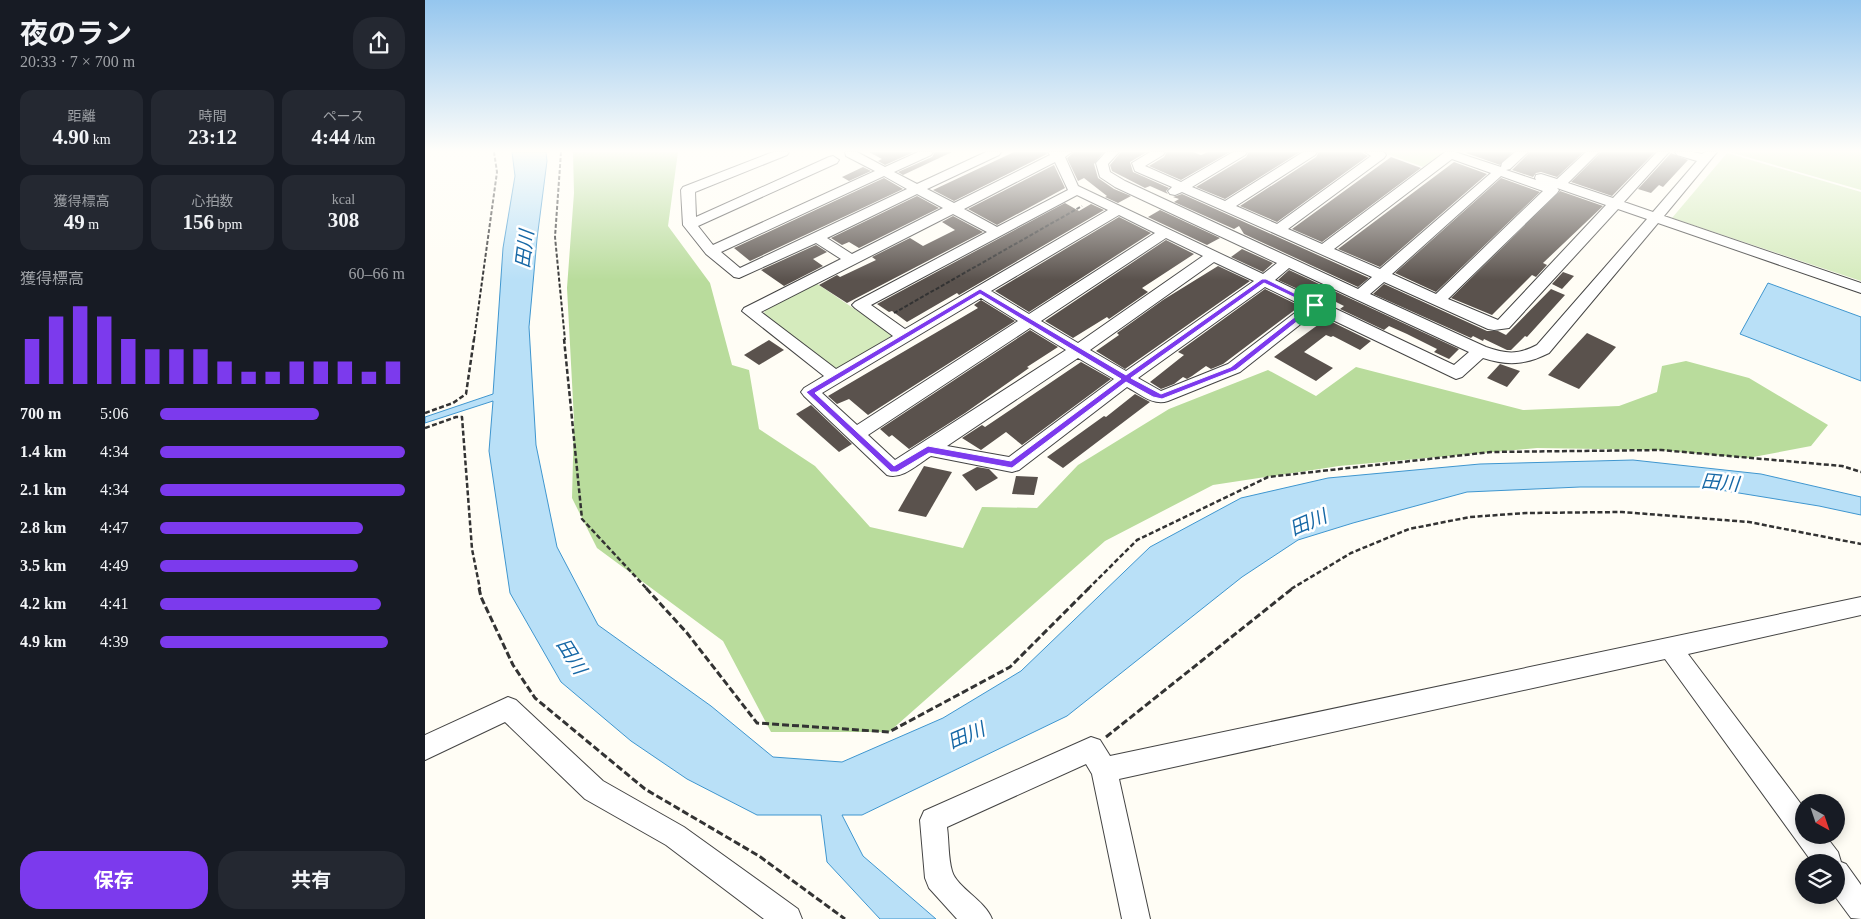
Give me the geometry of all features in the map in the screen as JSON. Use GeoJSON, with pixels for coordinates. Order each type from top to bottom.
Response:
{"type":"FeatureCollection","features":[{"type":"Feature","properties":{"kind":"street"},"geometry":{"type":"LineString","coordinates":[[688,195],[690,225],[711,251],[739,274],[903,195]]}},
{"type":"Feature","properties":{"kind":"street"},"geometry":{"type":"LineString","coordinates":[[690,225],[756,195]]}},
{"type":"Feature","properties":{"kind":"street"},"geometry":{"type":"LineString","coordinates":[[711,251],[832,195]]}},
{"type":"Feature","properties":{"kind":"street"},"geometry":{"type":"LineString","coordinates":[[929,195],[997,232]]}},
{"type":"Feature","properties":{"kind":"street"},"geometry":{"type":"LineString","coordinates":[[836,377],[750,311],[978,195]]}},
{"type":"Feature","properties":{"kind":"street"},"geometry":{"type":"LineString","coordinates":[[904,336],[861,305],[1068,195]]}},
{"type":"Feature","properties":{"kind":"street"},"geometry":{"type":"LineString","coordinates":[[1087,195],[1456,373],[1479,351]]}},
{"type":"Feature","properties":{"kind":"street"},"geometry":{"type":"LineString","coordinates":[[1145,195],[1479,351],[1502,359],[1527,358],[1543,349],[1675,195]]}},
{"type":"Feature","properties":{"kind":"street"},"geometry":{"type":"LineString","coordinates":[[1132,217],[1169,195]]}},
{"type":"Feature","properties":{"kind":"street"},"geometry":{"type":"LineString","coordinates":[[1201,195],[1494,325],[1503,324],[1624,195]]}},
{"type":"Feature","properties":{"kind":"street"},"geometry":{"type":"LineString","coordinates":[[1227,206],[1244,195]]}},
{"type":"Feature","properties":{"kind":"street"},"geometry":{"type":"LineString","coordinates":[[1279,229],[1326,195]]}},
{"type":"Feature","properties":{"kind":"street"},"geometry":{"type":"LineString","coordinates":[[1324,249],[1396,195]]}},
{"type":"Feature","properties":{"kind":"street"},"geometry":{"type":"LineString","coordinates":[[1359,295],[1473,195]]}},
{"type":"Feature","properties":{"kind":"street"},"geometry":{"type":"LineString","coordinates":[[1438,300],[1547,195]]}},
{"type":"Feature","properties":{"kind":"street"},"geometry":{"type":"LineString","coordinates":[[1590,195],[1861,288]]}},
{"type":"Feature","properties":{"kind":"street"},"geometry":{"type":"LineString","coordinates":[[1118,210],[810,392],[894,470],[1079,350],[1213,256]]}},
{"type":"Feature","properties":{"kind":"street"},"geometry":{"type":"LineString","coordinates":[[856,434],[1165,233]]}},
{"type":"Feature","properties":{"kind":"street"},"geometry":{"type":"LineString","coordinates":[[816,237],[852,260]]}},
{"type":"Feature","properties":{"kind":"street"},"geometry":{"type":"LineString","coordinates":[[928,449],[1012,465],[1288,261]]}},
{"type":"Feature","properties":{"kind":"street"},"geometry":{"type":"LineString","coordinates":[[980,291],[1156,396],[1174,392],[1234,368],[1315,305]]}},
{"type":"Feature","properties":{"kind":"street"},"geometry":{"type":"LineString","coordinates":[[978,919],[961,904],[939,878],[933,820],[1097,759],[1670,647],[1861,606]]}},
{"type":"Feature","properties":{"kind":"street"},"geometry":{"type":"LineString","coordinates":[[1670,647],[1795,818]]}},
{"type":"Feature","properties":{"kind":"street"},"geometry":{"type":"LineString","coordinates":[[425,748],[508,708],[595,790],[675,836],[789,919]]}},
{"type":"Feature","properties":{"kind":"street"},"geometry":{"type":"LineString","coordinates":[[1097,759],[1136,919]]}},
{"type":"Feature","properties":{"kind":"street"},"geometry":{"type":"LineString","coordinates":[[1845,886],[1861,908]]}},
{"type":"Feature","properties":{"kind":"path"},"geometry":{"type":"LineString","coordinates":[[425,413],[453,403],[466,394],[494,195]]}},
{"type":"Feature","properties":{"kind":"path"},"geometry":{"type":"LineString","coordinates":[[558,195],[555,236],[582,519],[687,633],[757,723],[889,732],[1010,667],[1137,540],[1268,477],[1491,452],[1661,450],[1842,466],[1861,472]]}},
{"type":"Feature","properties":{"kind":"path"},"geometry":{"type":"LineString","coordinates":[[881,320],[1095,199]]}},
{"type":"Feature","properties":{"kind":"path"},"geometry":{"type":"LineString","coordinates":[[425,428],[456,418],[462,418],[463,420],[472,549],[481,597],[513,664],[535,698],[645,789],[759,856],[845,919]]}},
{"type":"Feature","properties":{"kind":"path"},"geometry":{"type":"LineString","coordinates":[[1097,759],[1291,588],[1351,554],[1409,529],[1470,518],[1526,513],[1622,512],[1749,522],[1861,544]]}},
{"type":"Feature","properties":{"kind":"green space"},"geometry":{"type":"Polygon","coordinates":[[[574,195],[672,195],[668,226],[710,283],[732,365],[749,370],[759,429],[815,466],[870,527],[963,548],[982,507],[1037,508],[1078,465],[1169,409],[1268,370],[1316,396],[1356,367],[1523,410],[1619,406],[1657,392],[1662,366],[1686,361],[1749,378],[1828,425],[1811,446],[1748,458],[1661,450],[1537,448],[1339,466],[1213,485],[1105,541],[889,732],[771,732],[723,641],[597,548],[572,498],[574,420],[567,288],[574,195]]]}},
{"type":"Feature","properties":{"kind":"green space"},"geometry":{"type":"Polygon","coordinates":[[[1692,195],[1861,195],[1861,281],[1672,218],[1692,195]]]}},
{"type":"Feature","properties":{"kind":"green space"},"geometry":{"type":"Polygon","coordinates":[[[816,283],[893,335],[836,370],[763,315],[766,309],[816,283]]]}},
{"type":"Feature","properties":{"kind":"water","name":"田川"},"geometry":{"type":"Polygon","coordinates":[[[512,195],[543,195],[529,327],[536,445],[557,547],[598,625],[711,706],[773,757],[842,762],[943,718],[1021,671],[1150,547],[1241,498],[1328,478],[1480,464],[1633,460],[1761,474],[1861,497],[1861,515],[1819,506],[1702,487],[1580,487],[1467,492],[1298,540],[1242,577],[1067,716],[862,815],[842,815],[863,856],[936,919],[880,919],[827,862],[821,815],[757,815],[687,779],[631,741],[561,682],[510,593],[489,451],[493,401],[425,423],[425,417],[493,394],[503,248],[512,195]]]}},
{"type":"Feature","properties":{"kind":"water"},"geometry":{"type":"Polygon","coordinates":[[[1768,283],[1861,317],[1861,381],[1740,334],[1768,283]]]}},
{"type":"Feature","properties":{"kind":"building"},"geometry":{"type":"Polygon","coordinates":[[[848,195],[890,195],[750,261],[734,248],[848,195]]]}},
{"type":"Feature","properties":{"kind":"building"},"geometry":{"type":"Polygon","coordinates":[[[942,195],[966,195],[954,201],[942,195]]]}},
{"type":"Feature","properties":{"kind":"building"},"geometry":{"type":"Polygon","coordinates":[[[996,195],[1052,195],[997,225],[968,209],[996,195]]]}},
{"type":"Feature","properties":{"kind":"building"},"geometry":{"type":"Polygon","coordinates":[[[1106,195],[1131,196],[1118,203],[1105,197],[1107,196],[1106,195]]]}},
{"type":"Feature","properties":{"kind":"building"},"geometry":{"type":"Polygon","coordinates":[[[1184,195],[1369,278],[1358,287],[1244,234],[1239,226],[1234,229],[1174,202],[1179,199],[1173,197],[1184,195]]]}},
{"type":"Feature","properties":{"kind":"building"},"geometry":{"type":"Polygon","coordinates":[[[1215,195],[1232,195],[1225,199],[1215,195]]]}},
{"type":"Feature","properties":{"kind":"building"},"geometry":{"type":"Polygon","coordinates":[[[1257,195],[1314,195],[1277,222],[1240,206],[1257,195]]]}},
{"type":"Feature","properties":{"kind":"building"},"geometry":{"type":"Polygon","coordinates":[[[1339,195],[1385,195],[1322,242],[1292,229],[1339,195]]]}},
{"type":"Feature","properties":{"kind":"building"},"geometry":{"type":"Polygon","coordinates":[[[1410,195],[1463,195],[1380,267],[1338,249],[1410,195]]]}},
{"type":"Feature","properties":{"kind":"building"},"geometry":{"type":"Polygon","coordinates":[[[1482,195],[1537,195],[1436,292],[1395,273],[1482,195]]]}},
{"type":"Feature","properties":{"kind":"building"},"geometry":{"type":"Polygon","coordinates":[[[1556,195],[1571,195],[1603,206],[1543,263],[1547,265],[1536,277],[1532,275],[1492,315],[1451,298],[1556,195]]]}},
{"type":"Feature","properties":{"kind":"building"},"geometry":{"type":"Polygon","coordinates":[[[917,196],[939,208],[859,248],[849,242],[842,245],[831,238],[917,196]]]}},
{"type":"Feature","properties":{"kind":"building"},"geometry":{"type":"Polygon","coordinates":[[[1065,203],[1079,211],[1091,204],[1104,210],[959,295],[957,293],[907,322],[892,311],[889,312],[877,304],[1065,203]]]}},
{"type":"Feature","properties":{"kind":"building"},"geometry":{"type":"Polygon","coordinates":[[[1160,210],[1220,238],[1207,245],[1148,217],[1160,210]]]}},
{"type":"Feature","properties":{"kind":"building"},"geometry":{"type":"Polygon","coordinates":[[[953,216],[983,232],[847,303],[819,285],[837,275],[840,277],[876,260],[872,257],[910,238],[923,246],[955,230],[942,222],[953,216]]]}},
{"type":"Feature","properties":{"kind":"building"},"geometry":{"type":"Polygon","coordinates":[[[1119,217],[1151,233],[1029,312],[995,291],[1119,217]]]}},
{"type":"Feature","properties":{"kind":"building"},"geometry":{"type":"Polygon","coordinates":[[[1166,240],[1194,254],[1142,288],[1148,292],[1109,319],[1107,317],[1073,338],[1045,321],[1166,240]]]}},
{"type":"Feature","properties":{"kind":"building"},"geometry":{"type":"Polygon","coordinates":[[[816,245],[827,252],[813,259],[823,266],[784,286],[761,270],[816,245]]]}},
{"type":"Feature","properties":{"kind":"building"},"geometry":{"type":"Polygon","coordinates":[[[1242,249],[1273,263],[1263,272],[1231,257],[1242,249]]]}},
{"type":"Feature","properties":{"kind":"building"},"geometry":{"type":"Polygon","coordinates":[[[1218,266],[1250,281],[1125,369],[1096,351],[1119,335],[1117,333],[1163,300],[1218,266]]]}},
{"type":"Feature","properties":{"kind":"building"},"geometry":{"type":"Polygon","coordinates":[[[1289,270],[1459,349],[1449,359],[1434,352],[1437,349],[1407,334],[1389,326],[1384,330],[1340,309],[1344,306],[1318,293],[1313,296],[1278,280],[1289,270]]]}},
{"type":"Feature","properties":{"kind":"building"},"geometry":{"type":"Polygon","coordinates":[[[1563,272],[1574,276],[1562,289],[1552,284],[1563,272]]]}},
{"type":"Feature","properties":{"kind":"building"},"geometry":{"type":"Polygon","coordinates":[[[1384,284],[1487,331],[1498,331],[1506,335],[1551,289],[1565,295],[1527,337],[1525,336],[1511,350],[1507,350],[1484,339],[1483,341],[1473,336],[1471,338],[1373,294],[1384,284]]]}},
{"type":"Feature","properties":{"kind":"building"},"geometry":{"type":"Polygon","coordinates":[[[1265,289],[1300,306],[1223,364],[1211,369],[1206,366],[1187,379],[1183,377],[1174,384],[1161,389],[1150,382],[1184,355],[1178,352],[1265,289]]]}},
{"type":"Feature","properties":{"kind":"building"},"geometry":{"type":"Polygon","coordinates":[[[981,300],[1015,321],[868,415],[849,399],[837,404],[828,396],[978,308],[974,305],[981,300]]]}},
{"type":"Feature","properties":{"kind":"building"},"geometry":{"type":"Polygon","coordinates":[[[1326,319],[1371,341],[1360,350],[1333,336],[1326,335],[1304,352],[1333,368],[1316,381],[1274,357],[1326,319]]]}},
{"type":"Feature","properties":{"kind":"building"},"geometry":{"type":"Polygon","coordinates":[[[1030,330],[1058,347],[1027,367],[1029,368],[965,413],[909,449],[892,435],[889,437],[880,429],[1030,330]]]}},
{"type":"Feature","properties":{"kind":"building"},"geometry":{"type":"Polygon","coordinates":[[[1587,333],[1616,347],[1579,389],[1548,375],[1587,333]]]}},
{"type":"Feature","properties":{"kind":"building"},"geometry":{"type":"Polygon","coordinates":[[[769,340],[784,350],[759,365],[744,355],[769,340]]]}},
{"type":"Feature","properties":{"kind":"building"},"geometry":{"type":"Polygon","coordinates":[[[1081,362],[1111,379],[1022,445],[1006,432],[981,450],[962,438],[982,425],[985,427],[1081,362]]]}},
{"type":"Feature","properties":{"kind":"building"},"geometry":{"type":"Polygon","coordinates":[[[1500,364],[1520,371],[1507,387],[1487,378],[1500,364]]]}},
{"type":"Feature","properties":{"kind":"building"},"geometry":{"type":"Polygon","coordinates":[[[1135,394],[1150,402],[1063,468],[1047,457],[1104,416],[1106,417],[1135,394]]]}},
{"type":"Feature","properties":{"kind":"building"},"geometry":{"type":"Polygon","coordinates":[[[811,405],[852,444],[839,452],[796,414],[811,405]]]}},
{"type":"Feature","properties":{"kind":"building"},"geometry":{"type":"Polygon","coordinates":[[[924,466],[952,472],[926,517],[898,511],[924,466]]]}},
{"type":"Feature","properties":{"kind":"building"},"geometry":{"type":"Polygon","coordinates":[[[977,467],[989,469],[998,478],[976,491],[962,475],[977,467]]]}},
{"type":"Feature","properties":{"kind":"building"},"geometry":{"type":"Polygon","coordinates":[[[1016,476],[1038,477],[1034,495],[1012,494],[1016,476]]]}},
{"type":"Feature","properties":{"kind":"route"},"geometry":{"type":"LineString","coordinates":[[1315,305],[1234,368],[1162,396],[1156,396],[1126,379],[980,291],[810,392],[894,470],[928,449],[1012,465],[1126,379],[1264,280],[1315,305]]}}]}
